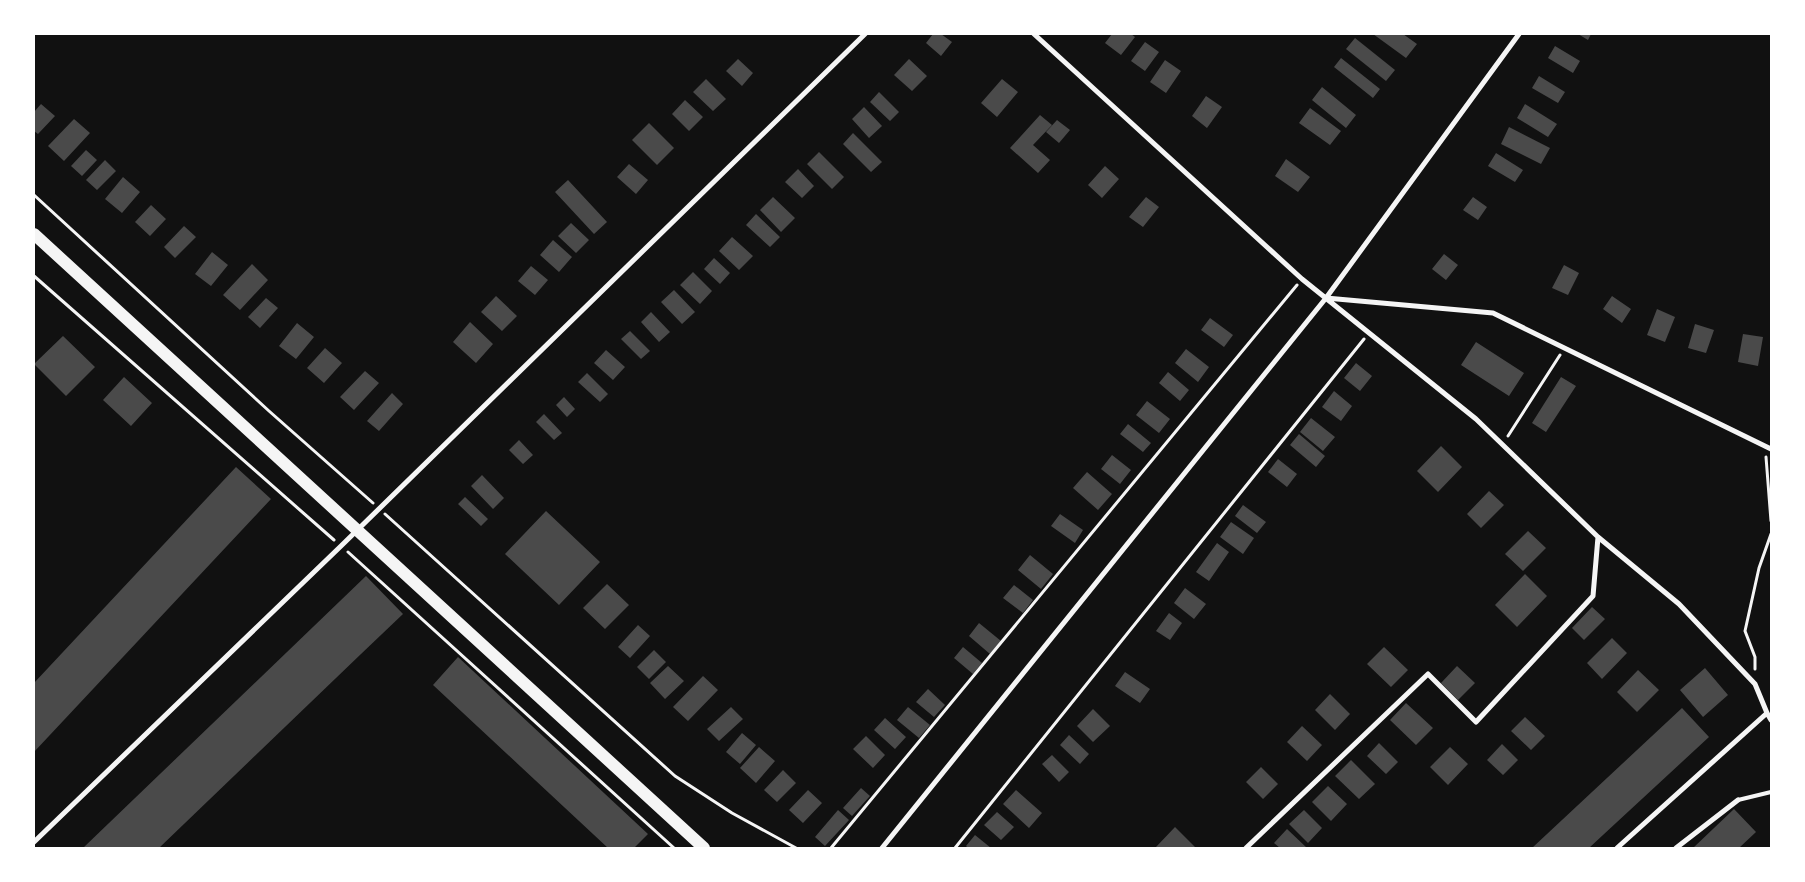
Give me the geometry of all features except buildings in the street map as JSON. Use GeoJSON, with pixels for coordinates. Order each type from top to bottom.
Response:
{"type":"FeatureCollection","features":[{"type":"Feature","properties":{"kind":"main road"},"geometry":{"type":"LineString","coordinates":[[34,234],[704,848]]}},
{"type":"Feature","properties":{"kind":"street"},"geometry":{"type":"LineString","coordinates":[[34,842],[358,530],[866,34]]}},
{"type":"Feature","properties":{"kind":"street"},"geometry":{"type":"LineString","coordinates":[[1034,34],[1302,279],[1476,419],[1598,538],[1679,604],[1755,684],[1771,720]]}},
{"type":"Feature","properties":{"kind":"street"},"geometry":{"type":"LineString","coordinates":[[882,848],[1326,298],[1519,34]]}},
{"type":"Feature","properties":{"kind":"street"},"geometry":{"type":"LineString","coordinates":[[1326,298],[1493,313],[1771,449]]}},
{"type":"Feature","properties":{"kind":"street"},"geometry":{"type":"LineString","coordinates":[[1765,445],[1771,442]]}},
{"type":"Feature","properties":{"kind":"street"},"geometry":{"type":"LineString","coordinates":[[1246,848],[1428,674],[1476,722],[1593,596],[1598,538]]}},
{"type":"Feature","properties":{"kind":"street"},"geometry":{"type":"LineString","coordinates":[[1617,848],[1767,713]]}},
{"type":"Feature","properties":{"kind":"street"},"geometry":{"type":"LineString","coordinates":[[1676,848],[1738,800]]}},
{"type":"Feature","properties":{"kind":"lane"},"geometry":{"type":"LineString","coordinates":[[1738,800],[1771,792]]}},
{"type":"Feature","properties":{"kind":"path"},"geometry":{"type":"LineString","coordinates":[[34,195],[270,412],[674,776],[732,813],[796,848]]}},
{"type":"Feature","properties":{"kind":"path"},"geometry":{"type":"LineString","coordinates":[[34,276],[341,546],[674,848]]}},
{"type":"Feature","properties":{"kind":"path"},"geometry":{"type":"LineString","coordinates":[[830,848],[1302,279]]}},
{"type":"Feature","properties":{"kind":"path"},"geometry":{"type":"LineString","coordinates":[[955,848],[1369,333]]}},
{"type":"Feature","properties":{"kind":"path"},"geometry":{"type":"LineString","coordinates":[[1513,428],[1555,363]]}},
{"type":"Feature","properties":{"kind":"path"},"geometry":{"type":"LineString","coordinates":[[1765,445],[1771,521]]}},
{"type":"Feature","properties":{"kind":"path"},"geometry":{"type":"LineString","coordinates":[[1755,684],[1755,657],[1745,632],[1759,568],[1771,534]]}}]}
